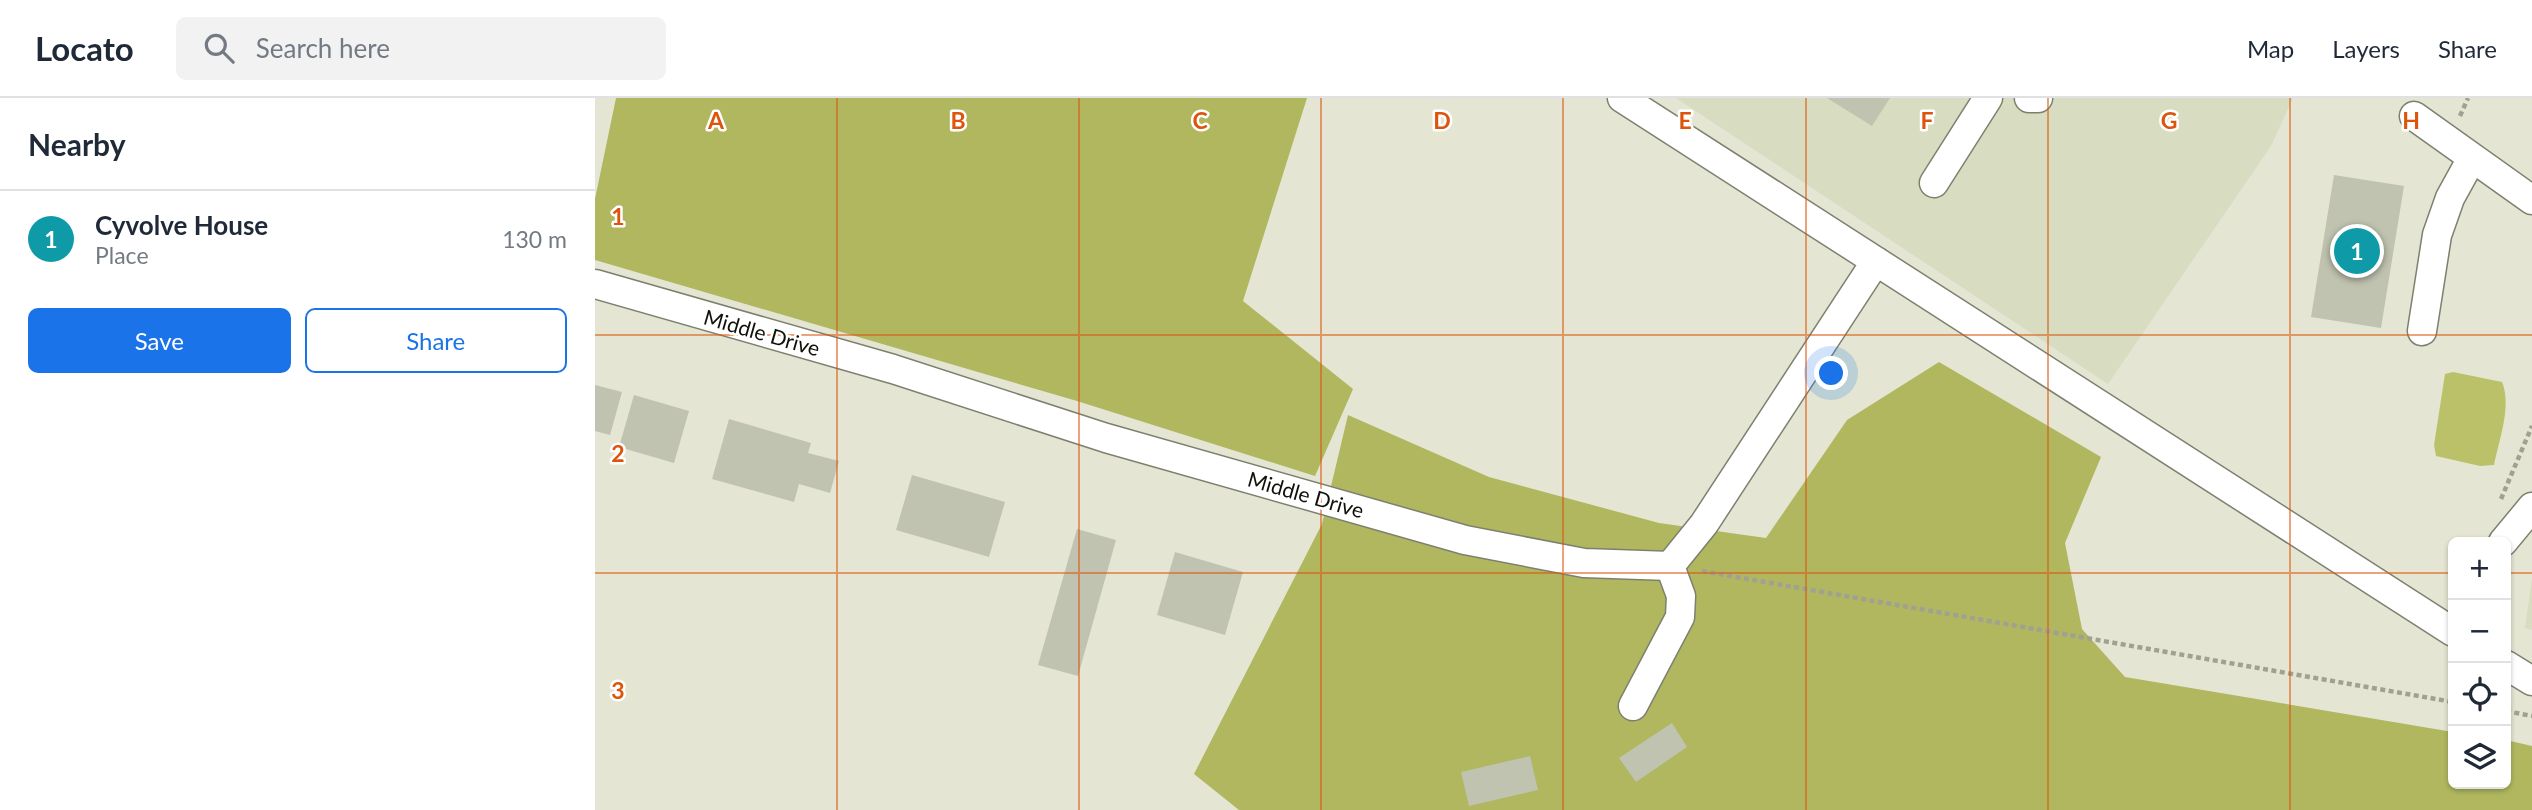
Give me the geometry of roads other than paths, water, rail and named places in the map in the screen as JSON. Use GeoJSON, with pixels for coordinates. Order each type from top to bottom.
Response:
{"type":"FeatureCollection","features":[{"type":"Feature","properties":{"kind":"street"},"geometry":{"type":"LineString","coordinates":[[1622,98],[2448,620]]}},
{"type":"Feature","properties":{"kind":"street"},"geometry":{"type":"LineString","coordinates":[[1934,183],[1988,98]]}},
{"type":"Feature","properties":{"kind":"street"},"geometry":{"type":"LineString","coordinates":[[2029,98],[2038,98]]}},
{"type":"Feature","properties":{"kind":"street"},"geometry":{"type":"LineString","coordinates":[[2414,116],[2532,200]]}},
{"type":"Feature","properties":{"kind":"street"},"geometry":{"type":"LineString","coordinates":[[2422,331],[2437,235],[2450,198],[2472,158]]}},
{"type":"Feature","properties":{"kind":"street"},"geometry":{"type":"LineString","coordinates":[[1633,706],[1680,617],[1681,596],[1670,566],[1705,524],[1876,261]]}},
{"type":"Feature","properties":{"kind":"street","name":"Middle Drive"},"geometry":{"type":"LineString","coordinates":[[595,284],[894,369],[1106,438],[1465,540],[1584,563],[1670,566]]}},
{"type":"Feature","properties":{"kind":"street"},"geometry":{"type":"LineString","coordinates":[[2508,537],[2532,508]]}},
{"type":"Feature","properties":{"kind":"street"},"geometry":{"type":"LineString","coordinates":[[2511,668],[2532,681]]}},
{"type":"Feature","properties":{"kind":"place","name":"Cyvolve House"},"geometry":{"type":"Point","coordinates":[2357,251]}}]}
